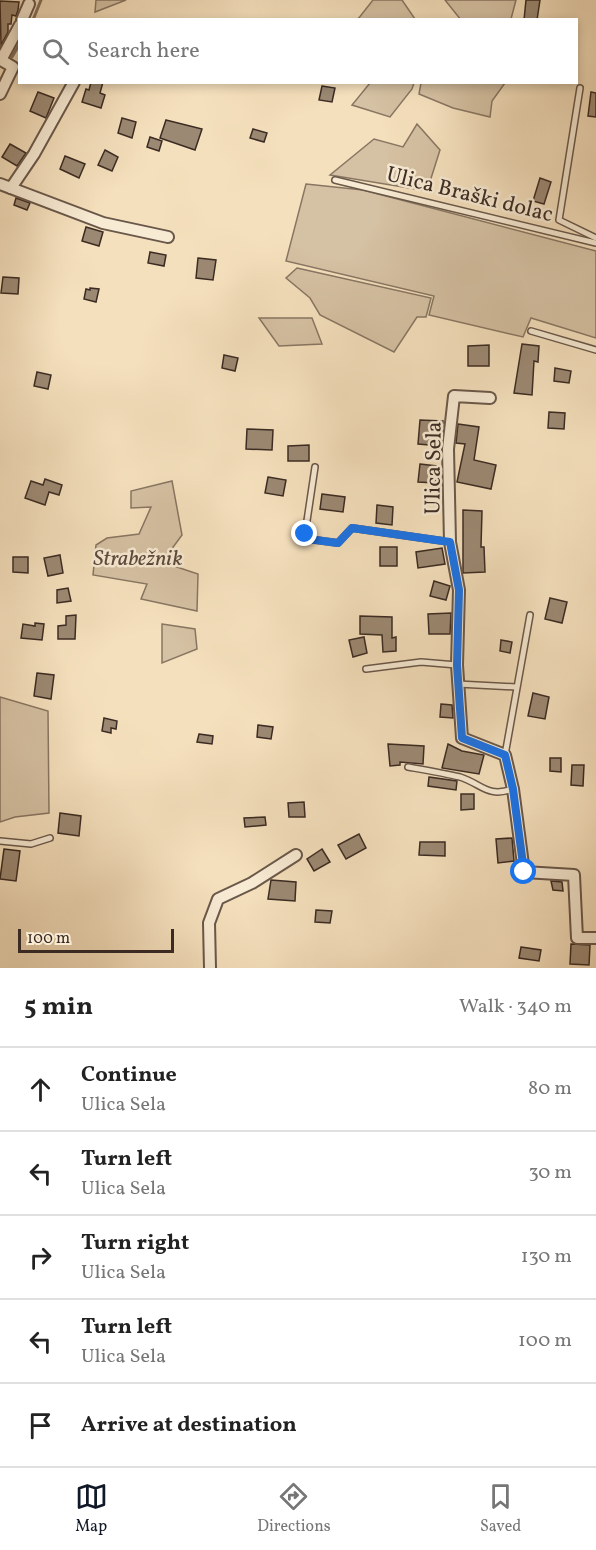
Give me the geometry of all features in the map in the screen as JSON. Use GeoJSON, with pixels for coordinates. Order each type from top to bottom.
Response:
{"type":"FeatureCollection","features":[{"type":"Feature","properties":{"kind":"street"},"geometry":{"type":"LineString","coordinates":[[23,18],[29,4]]}},
{"type":"Feature","properties":{"kind":"street"},"geometry":{"type":"LineString","coordinates":[[0,94],[12,67],[1,60],[18,29]]}},
{"type":"Feature","properties":{"kind":"street"},"geometry":{"type":"LineString","coordinates":[[73,84],[34,154],[5,186],[103,223],[168,237]]}},
{"type":"Feature","properties":{"kind":"street","name":"Ulica Sela"},"geometry":{"type":"LineString","coordinates":[[490,398],[454,396],[448,449],[450,542],[459,590],[457,665],[462,738],[505,755]]}},
{"type":"Feature","properties":{"kind":"street"},"geometry":{"type":"LineString","coordinates":[[505,755],[513,789],[524,872],[574,875],[578,938],[596,938]]}},
{"type":"Feature","properties":{"kind":"street"},"geometry":{"type":"LineString","coordinates":[[211,968],[209,924],[218,899],[252,883],[296,855]]}},
{"type":"Feature","properties":{"kind":"lane"},"geometry":{"type":"LineString","coordinates":[[580,87],[559,220],[596,238]]}},
{"type":"Feature","properties":{"kind":"lane","name":"Ulica Braški dolac"},"geometry":{"type":"LineString","coordinates":[[335,180],[596,243]]}},
{"type":"Feature","properties":{"kind":"lane"},"geometry":{"type":"LineString","coordinates":[[531,331],[596,350]]}},
{"type":"Feature","properties":{"kind":"lane","name":"Ulica Sela"},"geometry":{"type":"LineString","coordinates":[[315,467],[305,534],[308,539],[338,543],[352,528],[450,542]]}},
{"type":"Feature","properties":{"kind":"lane"},"geometry":{"type":"LineString","coordinates":[[505,755],[530,615]]}},
{"type":"Feature","properties":{"kind":"lane"},"geometry":{"type":"LineString","coordinates":[[366,669],[421,662],[457,665]]}},
{"type":"Feature","properties":{"kind":"lane"},"geometry":{"type":"LineString","coordinates":[[458,684],[516,687]]}},
{"type":"Feature","properties":{"kind":"lane"},"geometry":{"type":"LineString","coordinates":[[408,767],[468,780],[486,791],[503,793],[513,789]]}},
{"type":"Feature","properties":{"kind":"lane"},"geometry":{"type":"LineString","coordinates":[[0,841],[31,844],[50,838]]}},
{"type":"Feature","properties":{"kind":"lane"},"geometry":{"type":"LineString","coordinates":[[202,968],[211,968]]}},
{"type":"Feature","properties":{"kind":"green space"},"geometry":{"type":"Polygon","coordinates":[[[96,0],[126,0],[95,12],[96,0]]]}},
{"type":"Feature","properties":{"kind":"green space"},"geometry":{"type":"Polygon","coordinates":[[[373,0],[402,0],[414,18],[359,18],[373,0]]]}},
{"type":"Feature","properties":{"kind":"green space"},"geometry":{"type":"Polygon","coordinates":[[[445,0],[516,0],[511,18],[459,18],[445,0]]]}},
{"type":"Feature","properties":{"kind":"green space"},"geometry":{"type":"Polygon","coordinates":[[[369,84],[414,84],[390,117],[352,105],[369,84]]]}},
{"type":"Feature","properties":{"kind":"green space"},"geometry":{"type":"Polygon","coordinates":[[[421,84],[504,84],[492,101],[490,117],[453,108],[419,94],[421,84]]]}},
{"type":"Feature","properties":{"kind":"green space"},"geometry":{"type":"Polygon","coordinates":[[[417,124],[440,150],[427,191],[330,175],[374,139],[403,147],[417,124]]]}},
{"type":"Feature","properties":{"kind":"green space"},"geometry":{"type":"Polygon","coordinates":[[[306,184],[363,190],[596,251],[596,338],[531,318],[523,337],[429,315],[434,296],[286,261],[306,184]]]}},
{"type":"Feature","properties":{"kind":"green space"},"geometry":{"type":"Polygon","coordinates":[[[297,268],[431,298],[426,317],[417,317],[394,352],[320,315],[310,298],[286,278],[297,268]]]}},
{"type":"Feature","properties":{"kind":"green space"},"geometry":{"type":"Polygon","coordinates":[[[259,318],[312,318],[322,344],[279,346],[259,318]]]}},
{"type":"Feature","properties":{"kind":"green space","name":"Strabežnik"},"geometry":{"type":"Polygon","coordinates":[[[172,481],[182,535],[162,562],[198,574],[197,611],[141,599],[147,584],[93,575],[96,545],[107,538],[139,534],[151,507],[131,508],[131,491],[172,481]]]}},
{"type":"Feature","properties":{"kind":"green space"},"geometry":{"type":"Polygon","coordinates":[[[162,624],[195,629],[197,649],[162,663],[162,624]]]}},
{"type":"Feature","properties":{"kind":"green space"},"geometry":{"type":"Polygon","coordinates":[[[0,697],[48,711],[49,813],[15,817],[0,822],[0,697]]]}},
{"type":"Feature","properties":{"kind":"building"},"geometry":{"type":"Polygon","coordinates":[[[526,0],[540,0],[537,18],[524,18],[526,0]]]}},
{"type":"Feature","properties":{"kind":"building"},"geometry":{"type":"Polygon","coordinates":[[[0,1],[19,2],[16,16],[12,15],[11,24],[8,24],[8,32],[1,45],[0,1]]]}},
{"type":"Feature","properties":{"kind":"building"},"geometry":{"type":"Polygon","coordinates":[[[90,84],[102,84],[100,93],[105,95],[101,108],[82,102],[86,89],[89,90],[90,84]]]}},
{"type":"Feature","properties":{"kind":"building"},"geometry":{"type":"Polygon","coordinates":[[[322,86],[335,88],[332,102],[319,100],[322,86]]]}},
{"type":"Feature","properties":{"kind":"building"},"geometry":{"type":"Polygon","coordinates":[[[38,92],[54,98],[46,118],[30,111],[38,92]]]}},
{"type":"Feature","properties":{"kind":"building"},"geometry":{"type":"Polygon","coordinates":[[[591,92],[596,93],[596,117],[588,116],[591,92]]]}},
{"type":"Feature","properties":{"kind":"building"},"geometry":{"type":"Polygon","coordinates":[[[122,118],[136,122],[132,138],[118,133],[122,118]]]}},
{"type":"Feature","properties":{"kind":"building"},"geometry":{"type":"Polygon","coordinates":[[[166,120],[202,129],[195,150],[160,138],[166,120]]]}},
{"type":"Feature","properties":{"kind":"building"},"geometry":{"type":"Polygon","coordinates":[[[253,129],[267,133],[264,142],[250,138],[253,129]]]}},
{"type":"Feature","properties":{"kind":"building"},"geometry":{"type":"Polygon","coordinates":[[[150,137],[162,141],[159,151],[147,147],[150,137]]]}},
{"type":"Feature","properties":{"kind":"building"},"geometry":{"type":"Polygon","coordinates":[[[10,144],[26,153],[17,166],[2,157],[10,144]]]}},
{"type":"Feature","properties":{"kind":"building"},"geometry":{"type":"Polygon","coordinates":[[[105,150],[118,157],[112,171],[98,165],[105,150]]]}},
{"type":"Feature","properties":{"kind":"building"},"geometry":{"type":"Polygon","coordinates":[[[65,156],[85,164],[79,178],[60,169],[65,156]]]}},
{"type":"Feature","properties":{"kind":"building"},"geometry":{"type":"Polygon","coordinates":[[[540,178],[551,182],[544,204],[533,201],[540,178]]]}},
{"type":"Feature","properties":{"kind":"building"},"geometry":{"type":"Polygon","coordinates":[[[16,198],[30,203],[27,210],[14,205],[16,198]]]}},
{"type":"Feature","properties":{"kind":"building"},"geometry":{"type":"Polygon","coordinates":[[[86,227],[103,232],[99,246],[82,241],[86,227]]]}},
{"type":"Feature","properties":{"kind":"building"},"geometry":{"type":"Polygon","coordinates":[[[150,252],[166,255],[164,266],[148,263],[150,252]]]}},
{"type":"Feature","properties":{"kind":"building"},"geometry":{"type":"Polygon","coordinates":[[[198,258],[216,260],[213,280],[196,278],[198,258]]]}},
{"type":"Feature","properties":{"kind":"building"},"geometry":{"type":"Polygon","coordinates":[[[3,277],[19,278],[18,294],[1,293],[3,277]]]}},
{"type":"Feature","properties":{"kind":"building"},"geometry":{"type":"Polygon","coordinates":[[[90,288],[99,289],[96,302],[84,299],[86,289],[90,290],[90,288]]]}},
{"type":"Feature","properties":{"kind":"building"},"geometry":{"type":"Polygon","coordinates":[[[522,344],[539,346],[538,362],[534,361],[532,395],[514,393],[522,344]]]}},
{"type":"Feature","properties":{"kind":"building"},"geometry":{"type":"Polygon","coordinates":[[[489,345],[489,366],[468,366],[468,346],[489,345]]]}},
{"type":"Feature","properties":{"kind":"building"},"geometry":{"type":"Polygon","coordinates":[[[224,355],[238,358],[235,371],[222,368],[224,355]]]}},
{"type":"Feature","properties":{"kind":"building"},"geometry":{"type":"Polygon","coordinates":[[[555,368],[571,371],[569,383],[554,381],[555,368]]]}},
{"type":"Feature","properties":{"kind":"building"},"geometry":{"type":"Polygon","coordinates":[[[37,372],[51,375],[48,389],[34,386],[37,372]]]}},
{"type":"Feature","properties":{"kind":"building"},"geometry":{"type":"Polygon","coordinates":[[[549,412],[565,413],[564,429],[548,428],[549,412]]]}},
{"type":"Feature","properties":{"kind":"building"},"geometry":{"type":"Polygon","coordinates":[[[420,420],[443,421],[441,446],[418,444],[420,420]]]}},
{"type":"Feature","properties":{"kind":"building"},"geometry":{"type":"Polygon","coordinates":[[[458,424],[479,427],[474,460],[496,465],[491,489],[457,482],[465,444],[456,443],[458,424]]]}},
{"type":"Feature","properties":{"kind":"building"},"geometry":{"type":"Polygon","coordinates":[[[247,429],[273,430],[272,450],[246,449],[247,429]]]}},
{"type":"Feature","properties":{"kind":"building"},"geometry":{"type":"Polygon","coordinates":[[[309,445],[309,461],[288,461],[288,446],[309,445]]]}},
{"type":"Feature","properties":{"kind":"building"},"geometry":{"type":"Polygon","coordinates":[[[420,464],[437,466],[435,483],[418,482],[420,464]]]}},
{"type":"Feature","properties":{"kind":"building"},"geometry":{"type":"Polygon","coordinates":[[[268,477],[286,480],[283,496],[265,493],[268,477]]]}},
{"type":"Feature","properties":{"kind":"building"},"geometry":{"type":"Polygon","coordinates":[[[45,479],[62,485],[59,495],[49,492],[45,505],[25,498],[31,481],[43,485],[45,479]]]}},
{"type":"Feature","properties":{"kind":"building"},"geometry":{"type":"Polygon","coordinates":[[[322,494],[345,497],[343,512],[320,509],[322,494]]]}},
{"type":"Feature","properties":{"kind":"building"},"geometry":{"type":"Polygon","coordinates":[[[377,505],[393,507],[392,525],[376,523],[377,505]]]}},
{"type":"Feature","properties":{"kind":"building"},"geometry":{"type":"Polygon","coordinates":[[[463,510],[482,511],[481,547],[484,547],[485,572],[463,573],[463,510]]]}},
{"type":"Feature","properties":{"kind":"building"},"geometry":{"type":"Polygon","coordinates":[[[380,547],[397,547],[397,566],[380,566],[380,547]]]}},
{"type":"Feature","properties":{"kind":"building"},"geometry":{"type":"Polygon","coordinates":[[[442,548],[445,564],[418,568],[416,552],[442,548]]]}},
{"type":"Feature","properties":{"kind":"building"},"geometry":{"type":"Polygon","coordinates":[[[60,555],[63,573],[48,576],[44,558],[60,555]]]}},
{"type":"Feature","properties":{"kind":"building"},"geometry":{"type":"Polygon","coordinates":[[[13,557],[28,557],[28,573],[13,572],[13,557]]]}},
{"type":"Feature","properties":{"kind":"building"},"geometry":{"type":"Polygon","coordinates":[[[434,581],[450,586],[446,600],[430,596],[434,581]]]}},
{"type":"Feature","properties":{"kind":"building"},"geometry":{"type":"Polygon","coordinates":[[[68,588],[71,601],[57,603],[57,590],[68,588]]]}},
{"type":"Feature","properties":{"kind":"building"},"geometry":{"type":"Polygon","coordinates":[[[550,598],[567,602],[562,623],[545,619],[550,598]]]}},
{"type":"Feature","properties":{"kind":"building"},"geometry":{"type":"Polygon","coordinates":[[[451,613],[450,634],[429,634],[428,614],[451,613]]]}},
{"type":"Feature","properties":{"kind":"building"},"geometry":{"type":"Polygon","coordinates":[[[76,615],[75,639],[58,639],[58,626],[66,625],[66,616],[76,615]]]}},
{"type":"Feature","properties":{"kind":"building"},"geometry":{"type":"Polygon","coordinates":[[[360,616],[392,617],[392,638],[396,637],[396,651],[383,652],[382,635],[360,634],[360,616]]]}},
{"type":"Feature","properties":{"kind":"building"},"geometry":{"type":"Polygon","coordinates":[[[35,623],[44,624],[42,640],[21,638],[23,624],[35,626],[35,623]]]}},
{"type":"Feature","properties":{"kind":"building"},"geometry":{"type":"Polygon","coordinates":[[[364,637],[367,653],[353,657],[349,640],[364,637]]]}},
{"type":"Feature","properties":{"kind":"building"},"geometry":{"type":"Polygon","coordinates":[[[501,640],[512,642],[510,653],[500,651],[501,640]]]}},
{"type":"Feature","properties":{"kind":"building"},"geometry":{"type":"Polygon","coordinates":[[[37,673],[54,675],[51,699],[34,696],[37,673]]]}},
{"type":"Feature","properties":{"kind":"building"},"geometry":{"type":"Polygon","coordinates":[[[533,693],[549,697],[545,719],[528,716],[533,693]]]}},
{"type":"Feature","properties":{"kind":"building"},"geometry":{"type":"Polygon","coordinates":[[[441,704],[452,705],[453,718],[440,717],[441,704]]]}},
{"type":"Feature","properties":{"kind":"building"},"geometry":{"type":"Polygon","coordinates":[[[104,718],[117,721],[116,729],[111,728],[111,733],[102,731],[104,718]]]}},
{"type":"Feature","properties":{"kind":"building"},"geometry":{"type":"Polygon","coordinates":[[[258,725],[273,727],[271,739],[257,737],[258,725]]]}},
{"type":"Feature","properties":{"kind":"building"},"geometry":{"type":"Polygon","coordinates":[[[199,734],[213,736],[212,744],[197,742],[199,734]]]}},
{"type":"Feature","properties":{"kind":"building"},"geometry":{"type":"Polygon","coordinates":[[[388,744],[424,746],[423,764],[400,762],[400,765],[390,766],[388,744]]]}},
{"type":"Feature","properties":{"kind":"building"},"geometry":{"type":"Polygon","coordinates":[[[448,744],[462,751],[484,755],[479,774],[442,768],[448,744]]]}},
{"type":"Feature","properties":{"kind":"building"},"geometry":{"type":"Polygon","coordinates":[[[550,758],[561,758],[561,772],[550,771],[550,758]]]}},
{"type":"Feature","properties":{"kind":"building"},"geometry":{"type":"Polygon","coordinates":[[[572,765],[584,765],[583,786],[571,785],[572,765]]]}},
{"type":"Feature","properties":{"kind":"building"},"geometry":{"type":"Polygon","coordinates":[[[429,777],[457,781],[456,790],[428,786],[429,777]]]}},
{"type":"Feature","properties":{"kind":"building"},"geometry":{"type":"Polygon","coordinates":[[[461,794],[474,794],[474,809],[461,810],[461,794]]]}},
{"type":"Feature","properties":{"kind":"building"},"geometry":{"type":"Polygon","coordinates":[[[304,802],[305,817],[289,817],[288,803],[304,802]]]}},
{"type":"Feature","properties":{"kind":"building"},"geometry":{"type":"Polygon","coordinates":[[[60,813],[81,816],[79,836],[58,833],[60,813]]]}},
{"type":"Feature","properties":{"kind":"building"},"geometry":{"type":"Polygon","coordinates":[[[265,817],[266,825],[245,827],[244,818],[265,817]]]}},
{"type":"Feature","properties":{"kind":"building"},"geometry":{"type":"Polygon","coordinates":[[[359,834],[366,848],[346,859],[338,845],[359,834]]]}},
{"type":"Feature","properties":{"kind":"building"},"geometry":{"type":"Polygon","coordinates":[[[512,838],[514,861],[498,863],[496,839],[512,838]]]}},
{"type":"Feature","properties":{"kind":"building"},"geometry":{"type":"Polygon","coordinates":[[[420,842],[445,842],[445,856],[419,855],[420,842]]]}},
{"type":"Feature","properties":{"kind":"building"},"geometry":{"type":"Polygon","coordinates":[[[4,849],[20,851],[16,881],[0,879],[4,849]]]}},
{"type":"Feature","properties":{"kind":"building"},"geometry":{"type":"Polygon","coordinates":[[[322,849],[330,862],[314,871],[307,859],[322,849]]]}},
{"type":"Feature","properties":{"kind":"building"},"geometry":{"type":"Polygon","coordinates":[[[271,880],[296,882],[295,901],[268,899],[271,880]]]}},
{"type":"Feature","properties":{"kind":"building"},"geometry":{"type":"Polygon","coordinates":[[[551,881],[562,882],[563,891],[553,890],[551,881]]]}},
{"type":"Feature","properties":{"kind":"building"},"geometry":{"type":"Polygon","coordinates":[[[316,910],[332,911],[330,923],[315,922],[316,910]]]}},
{"type":"Feature","properties":{"kind":"building"},"geometry":{"type":"Polygon","coordinates":[[[571,944],[590,945],[589,965],[570,964],[571,944]]]}},
{"type":"Feature","properties":{"kind":"building"},"geometry":{"type":"Polygon","coordinates":[[[521,947],[541,950],[539,961],[519,958],[521,947]]]}},
{"type":"Feature","properties":{"kind":"waterway"},"geometry":{"type":"LineString","coordinates":[[34,18],[41,0]]}},
{"type":"Feature","properties":{"kind":"waterway"},"geometry":{"type":"LineString","coordinates":[[12,57],[18,46]]}},
{"type":"Feature","properties":{"kind":"route"},"geometry":{"type":"LineString","coordinates":[[305,534],[308,539],[338,543],[352,528],[450,542],[459,590],[457,665],[462,738],[505,755],[513,789],[524,872]]}}]}
